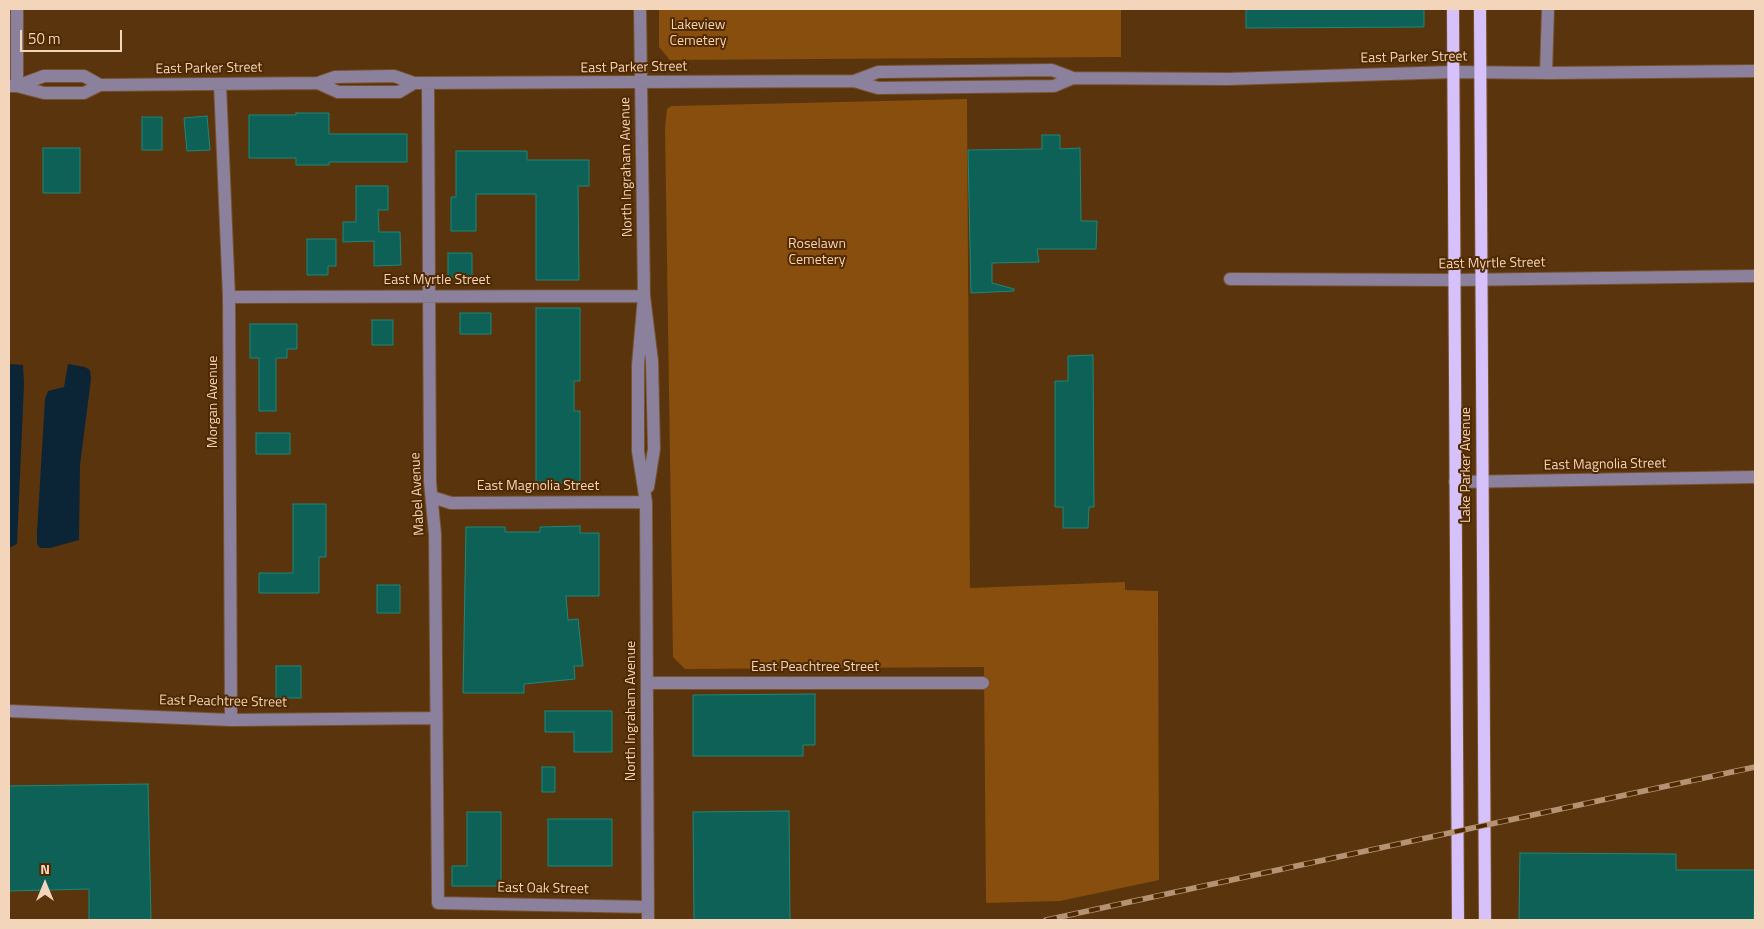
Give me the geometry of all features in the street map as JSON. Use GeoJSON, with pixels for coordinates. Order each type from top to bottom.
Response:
{"type":"FeatureCollection","features":[{"type":"Feature","properties":{"kind":"main road","name":"Lake Parker Avenue"},"geometry":{"type":"LineString","coordinates":[[1453,9],[1458,920]]}},
{"type":"Feature","properties":{"kind":"main road","name":"Lake Parker Avenue"},"geometry":{"type":"LineString","coordinates":[[1480,9],[1485,920]]}},
{"type":"Feature","properties":{"kind":"street"},"geometry":{"type":"LineString","coordinates":[[13,86],[18,9]]}},
{"type":"Feature","properties":{"kind":"street","name":"North Ingraham Avenue"},"geometry":{"type":"LineString","coordinates":[[640,9],[644,296],[652,361],[654,449],[646,502],[648,920]]}},
{"type":"Feature","properties":{"kind":"street"},"geometry":{"type":"LineString","coordinates":[[1546,73],[1548,9]]}},
{"type":"Feature","properties":{"kind":"street","name":"East Parker Street"},"geometry":{"type":"LineString","coordinates":[[13,86],[44,93],[84,93],[100,85],[318,83],[335,76],[394,76],[414,83],[428,84],[854,81],[878,72],[897,71],[1052,70],[1073,78],[1228,79],[1453,72],[1755,71]]}},
{"type":"Feature","properties":{"kind":"street","name":"Morgan Avenue"},"geometry":{"type":"LineString","coordinates":[[220,84],[229,297],[230,720]]}},
{"type":"Feature","properties":{"kind":"street","name":"Mabel Avenue"},"geometry":{"type":"LineString","coordinates":[[428,84],[432,497],[435,534],[438,904]]}},
{"type":"Feature","properties":{"kind":"street","name":"East Myrtle Street"},"geometry":{"type":"LineString","coordinates":[[1230,279],[1454,280],[1755,276]]}},
{"type":"Feature","properties":{"kind":"street","name":"East Myrtle Street"},"geometry":{"type":"LineString","coordinates":[[229,297],[644,296]]}},
{"type":"Feature","properties":{"kind":"street","name":"East Magnolia Street"},"geometry":{"type":"LineString","coordinates":[[1455,482],[1755,477]]}},
{"type":"Feature","properties":{"kind":"street","name":"East Magnolia Street"},"geometry":{"type":"LineString","coordinates":[[432,497],[452,503],[646,502]]}},
{"type":"Feature","properties":{"kind":"street","name":"East Peachtree Street"},"geometry":{"type":"LineString","coordinates":[[647,683],[983,684]]}},
{"type":"Feature","properties":{"kind":"street","name":"East Peachtree Street"},"geometry":{"type":"LineString","coordinates":[[9,711],[230,720],[436,718]]}},
{"type":"Feature","properties":{"kind":"street","name":"East Oak Street"},"geometry":{"type":"LineString","coordinates":[[438,904],[648,907]]}},
{"type":"Feature","properties":{"kind":"green space","name":"Lakeview Cemetery"},"geometry":{"type":"Polygon","coordinates":[[[659,9],[1121,9],[1121,57],[670,60],[659,47],[659,9]]]}},
{"type":"Feature","properties":{"kind":"green space","name":"Roselawn Cemetery"},"geometry":{"type":"Polygon","coordinates":[[[967,99],[970,588],[1125,582],[1125,590],[1158,591],[1159,880],[1060,901],[986,903],[984,667],[685,669],[673,657],[665,128],[667,109],[671,106],[967,99]]]}},
{"type":"Feature","properties":{"kind":"water"},"geometry":{"type":"Polygon","coordinates":[[[9,364],[23,365],[24,384],[17,544],[9,548],[9,364]]]}},
{"type":"Feature","properties":{"kind":"water"},"geometry":{"type":"Polygon","coordinates":[[[68,364],[85,367],[90,370],[91,379],[80,465],[79,540],[50,548],[40,548],[37,544],[37,532],[45,399],[48,391],[64,387],[68,364]]]}},
{"type":"Feature","properties":{"kind":"building"},"geometry":{"type":"Polygon","coordinates":[[[1246,9],[1424,9],[1424,27],[1246,28],[1246,9]]]}},
{"type":"Feature","properties":{"kind":"building"},"geometry":{"type":"Polygon","coordinates":[[[296,113],[329,113],[329,134],[407,134],[407,162],[329,162],[329,165],[296,165],[296,158],[249,158],[249,115],[296,115],[296,113]]]}},
{"type":"Feature","properties":{"kind":"building"},"geometry":{"type":"Polygon","coordinates":[[[207,116],[210,150],[187,151],[184,118],[207,116]]]}},
{"type":"Feature","properties":{"kind":"building"},"geometry":{"type":"Polygon","coordinates":[[[142,117],[162,117],[162,150],[142,150],[142,117]]]}},
{"type":"Feature","properties":{"kind":"building"},"geometry":{"type":"Polygon","coordinates":[[[1042,135],[1060,135],[1060,149],[1080,148],[1081,221],[1097,221],[1096,249],[1037,249],[1039,262],[992,263],[992,283],[1014,289],[1014,291],[971,293],[968,150],[1042,149],[1042,135]]]}},
{"type":"Feature","properties":{"kind":"building"},"geometry":{"type":"Polygon","coordinates":[[[43,148],[80,148],[80,193],[43,193],[43,148]]]}},
{"type":"Feature","properties":{"kind":"building"},"geometry":{"type":"Polygon","coordinates":[[[456,151],[527,151],[527,160],[589,160],[589,186],[578,186],[579,280],[536,280],[536,194],[476,194],[476,231],[451,231],[451,197],[456,197],[456,151]]]}},
{"type":"Feature","properties":{"kind":"building"},"geometry":{"type":"Polygon","coordinates":[[[356,186],[388,186],[388,210],[378,210],[379,232],[400,232],[401,265],[374,266],[374,241],[343,242],[343,222],[356,222],[356,186]]]}},
{"type":"Feature","properties":{"kind":"building"},"geometry":{"type":"Polygon","coordinates":[[[307,239],[336,239],[336,266],[328,266],[328,275],[307,275],[307,239]]]}},
{"type":"Feature","properties":{"kind":"building"},"geometry":{"type":"Polygon","coordinates":[[[448,253],[472,253],[472,277],[448,277],[448,253]]]}},
{"type":"Feature","properties":{"kind":"building"},"geometry":{"type":"Polygon","coordinates":[[[536,308],[580,308],[580,381],[574,381],[574,411],[580,411],[580,483],[536,483],[536,308]]]}},
{"type":"Feature","properties":{"kind":"building"},"geometry":{"type":"Polygon","coordinates":[[[460,313],[491,313],[491,334],[460,334],[460,313]]]}},
{"type":"Feature","properties":{"kind":"building"},"geometry":{"type":"Polygon","coordinates":[[[372,320],[393,320],[393,345],[372,345],[372,320]]]}},
{"type":"Feature","properties":{"kind":"building"},"geometry":{"type":"Polygon","coordinates":[[[250,324],[297,324],[297,349],[287,349],[287,358],[276,358],[276,411],[259,411],[259,358],[250,358],[250,324]]]}},
{"type":"Feature","properties":{"kind":"building"},"geometry":{"type":"Polygon","coordinates":[[[1093,355],[1094,507],[1089,507],[1088,528],[1063,528],[1063,507],[1055,507],[1055,381],[1068,381],[1068,356],[1093,355]]]}},
{"type":"Feature","properties":{"kind":"building"},"geometry":{"type":"Polygon","coordinates":[[[256,433],[290,433],[290,454],[256,454],[256,433]]]}},
{"type":"Feature","properties":{"kind":"building"},"geometry":{"type":"Polygon","coordinates":[[[293,504],[326,504],[326,557],[319,557],[319,593],[259,593],[259,573],[293,573],[293,504]]]}},
{"type":"Feature","properties":{"kind":"building"},"geometry":{"type":"Polygon","coordinates":[[[580,526],[580,533],[599,533],[599,596],[566,596],[568,620],[578,619],[583,666],[574,666],[575,679],[524,684],[524,693],[463,693],[466,527],[505,527],[505,532],[540,532],[540,527],[580,526]]]}},
{"type":"Feature","properties":{"kind":"building"},"geometry":{"type":"Polygon","coordinates":[[[377,585],[400,585],[400,613],[377,613],[377,585]]]}},
{"type":"Feature","properties":{"kind":"building"},"geometry":{"type":"Polygon","coordinates":[[[276,666],[301,666],[301,698],[276,698],[276,666]]]}},
{"type":"Feature","properties":{"kind":"building"},"geometry":{"type":"Polygon","coordinates":[[[815,694],[815,745],[803,745],[803,756],[693,756],[693,695],[815,694]]]}},
{"type":"Feature","properties":{"kind":"building"},"geometry":{"type":"Polygon","coordinates":[[[545,711],[612,711],[612,752],[574,752],[574,732],[545,732],[545,711]]]}},
{"type":"Feature","properties":{"kind":"building"},"geometry":{"type":"Polygon","coordinates":[[[542,767],[555,767],[555,792],[542,792],[542,767]]]}},
{"type":"Feature","properties":{"kind":"building"},"geometry":{"type":"Polygon","coordinates":[[[148,784],[151,920],[89,920],[89,889],[9,891],[9,786],[148,784]]]}},
{"type":"Feature","properties":{"kind":"building"},"geometry":{"type":"Polygon","coordinates":[[[789,811],[790,920],[694,920],[693,812],[789,811]]]}},
{"type":"Feature","properties":{"kind":"building"},"geometry":{"type":"Polygon","coordinates":[[[467,812],[501,812],[501,886],[452,886],[452,866],[467,866],[467,812]]]}},
{"type":"Feature","properties":{"kind":"building"},"geometry":{"type":"Polygon","coordinates":[[[548,819],[612,819],[612,866],[548,866],[548,819]]]}},
{"type":"Feature","properties":{"kind":"building"},"geometry":{"type":"Polygon","coordinates":[[[1520,853],[1676,854],[1676,870],[1755,870],[1754,920],[1519,920],[1520,853]]]}},
{"type":"Feature","properties":{"kind":"railway"},"geometry":{"type":"LineString","coordinates":[[1046,920],[1755,767]]}}]}
